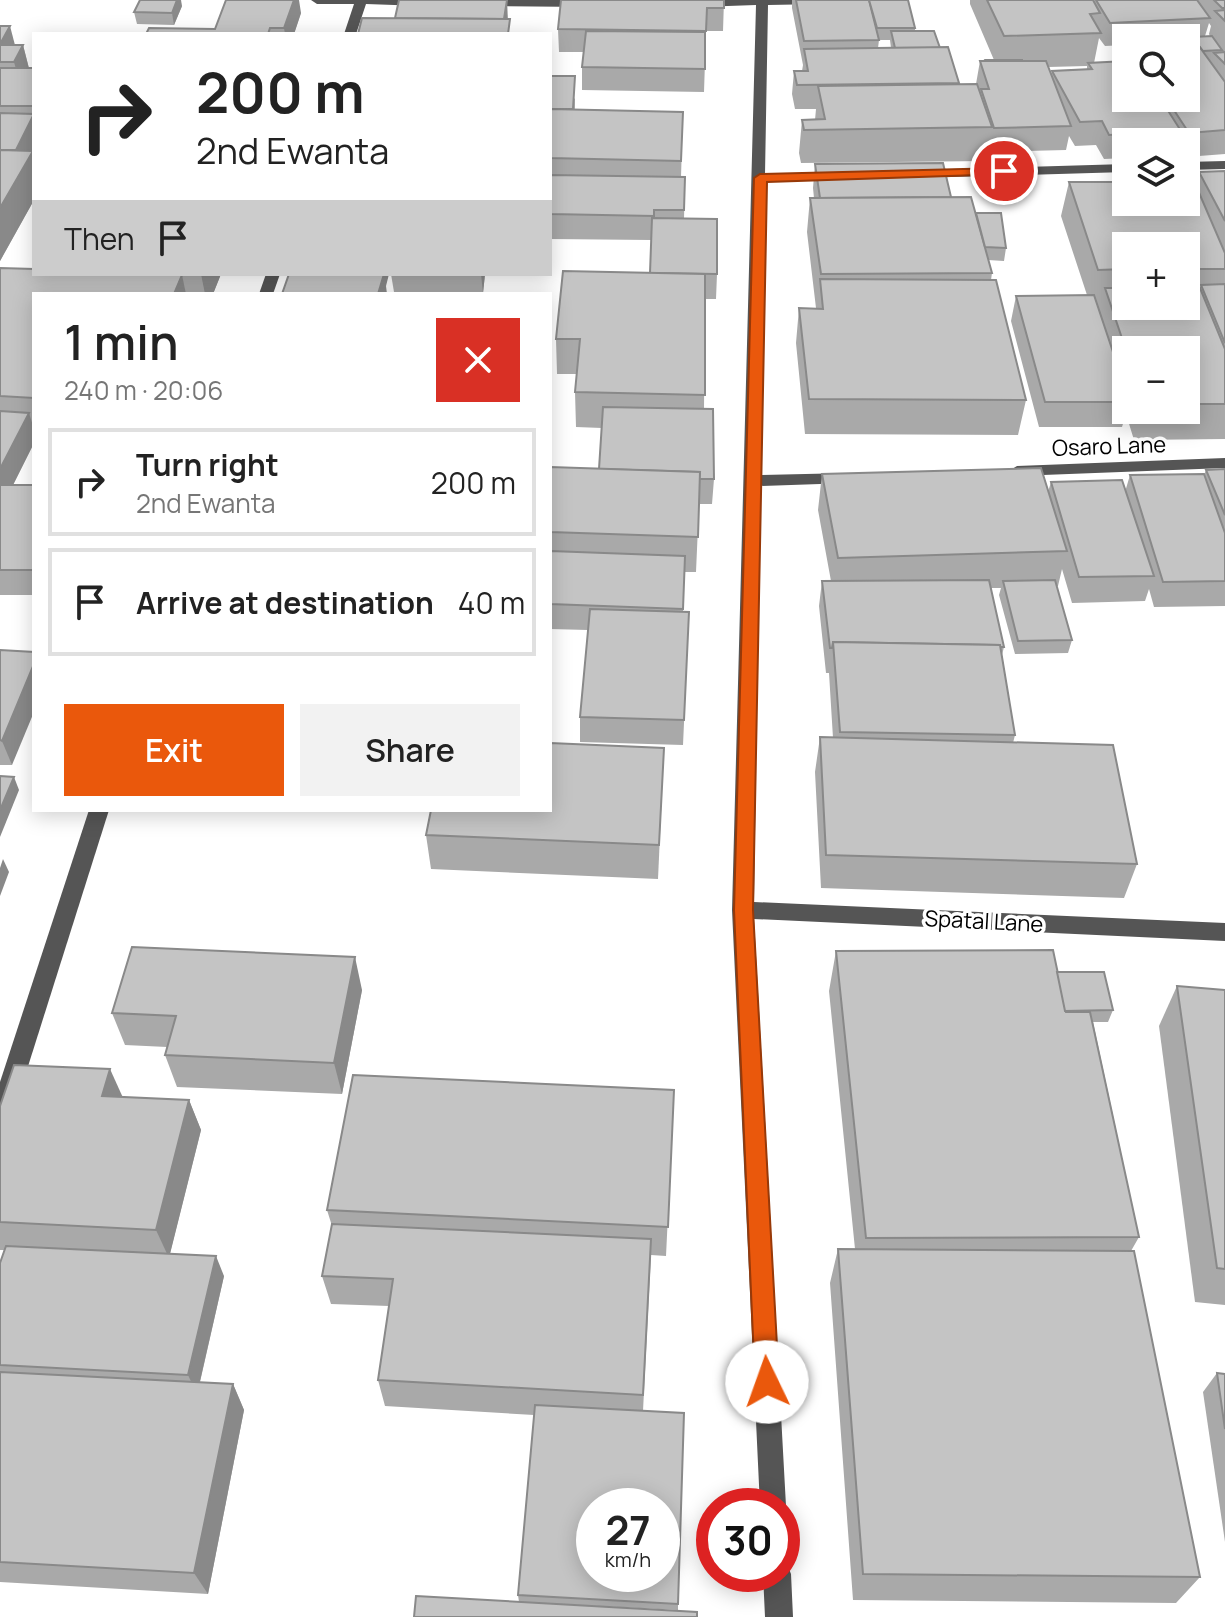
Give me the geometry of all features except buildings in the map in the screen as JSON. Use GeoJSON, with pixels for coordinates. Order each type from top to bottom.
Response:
{"type":"FeatureCollection","features":[{"type":"Feature","properties":{"kind":"street"},"geometry":{"type":"LineString","coordinates":[[317,0],[438,2]]}},
{"type":"Feature","properties":{"kind":"street"},"geometry":{"type":"LineString","coordinates":[[685,3],[822,0]]}},
{"type":"Feature","properties":{"kind":"street"},"geometry":{"type":"LineString","coordinates":[[351,32],[361,1]]}},
{"type":"Feature","properties":{"kind":"street"},"geometry":{"type":"LineString","coordinates":[[469,2],[608,3]]}},
{"type":"Feature","properties":{"kind":"street"},"geometry":{"type":"LineString","coordinates":[[762,2],[743,910],[772,1488]]}},
{"type":"Feature","properties":{"kind":"street"},"geometry":{"type":"LineString","coordinates":[[1200,166],[1225,165]]}},
{"type":"Feature","properties":{"kind":"street"},"geometry":{"type":"LineString","coordinates":[[903,174],[1112,168]]}},
{"type":"Feature","properties":{"kind":"street"},"geometry":{"type":"LineString","coordinates":[[760,178],[856,175]]}},
{"type":"Feature","properties":{"kind":"street","name":"Osaro Lane"},"geometry":{"type":"LineString","coordinates":[[1005,472],[1225,463]]}},
{"type":"Feature","properties":{"kind":"street"},"geometry":{"type":"LineString","coordinates":[[754,481],[864,477]]}},
{"type":"Feature","properties":{"kind":"street"},"geometry":{"type":"LineString","coordinates":[[0,1117],[98,812]]}},
{"type":"Feature","properties":{"kind":"street","name":"Spatal Lane"},"geometry":{"type":"LineString","coordinates":[[743,910],[1225,932]]}},
{"type":"Feature","properties":{"kind":"street"},"geometry":{"type":"LineString","coordinates":[[778,1592],[779,1617]]}},
{"type":"Feature","properties":{"kind":"route"},"geometry":{"type":"LineString","coordinates":[[767,1382],[743,910],[760,178],[1004,171]]}}]}
